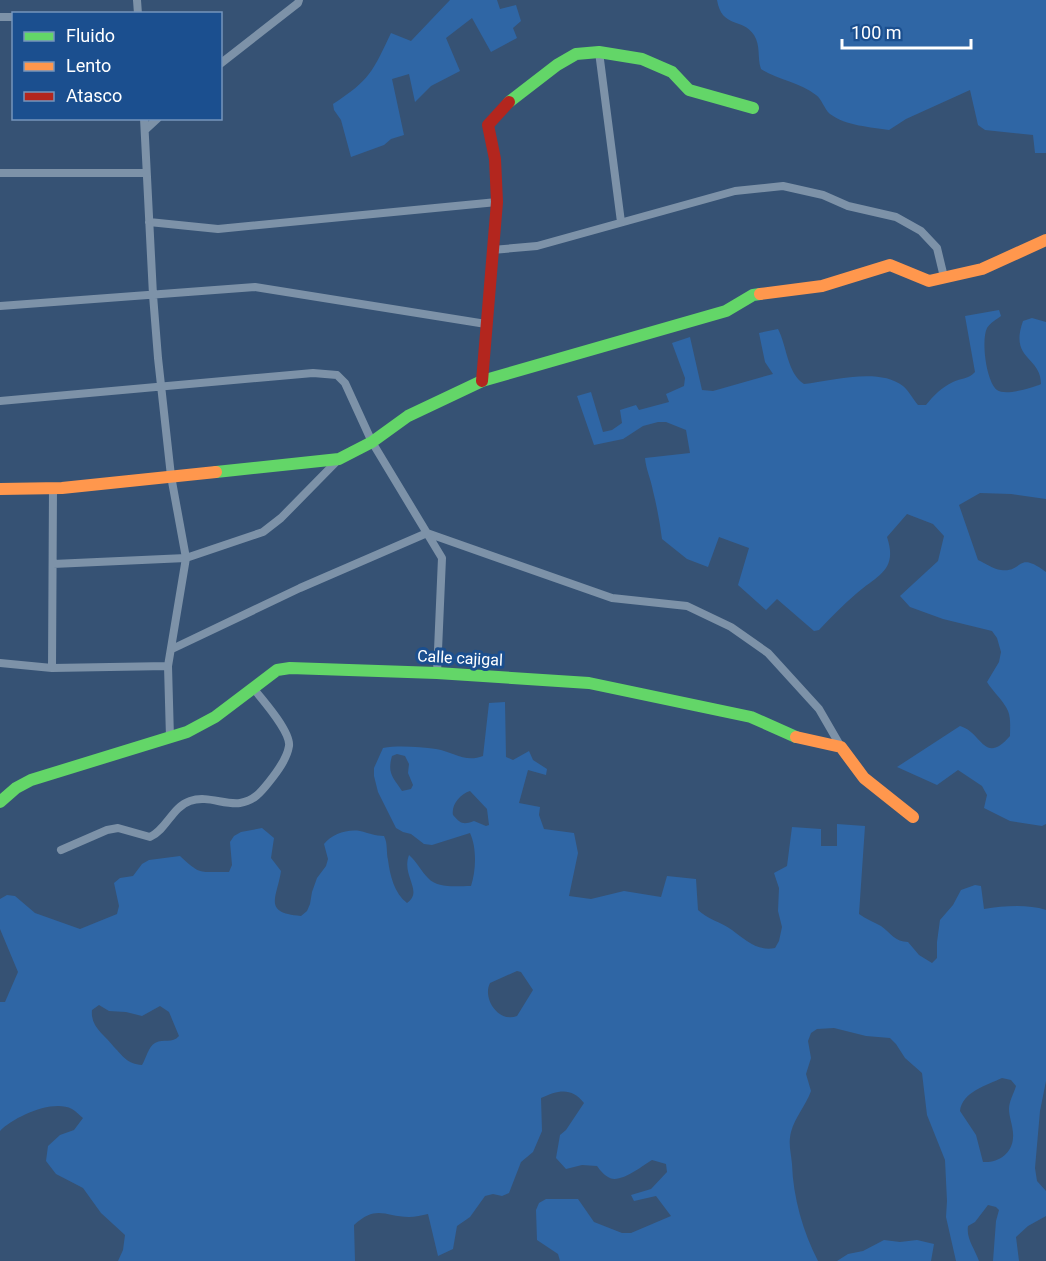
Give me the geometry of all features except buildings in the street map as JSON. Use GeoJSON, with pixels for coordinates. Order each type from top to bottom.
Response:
{"type":"FeatureCollection","features":[{"type":"Feature","properties":{"kind":"street"},"geometry":{"type":"LineString","coordinates":[[222,62],[299,0]]}},
{"type":"Feature","properties":{"kind":"street"},"geometry":{"type":"LineString","coordinates":[[599,52],[621,222]]}},
{"type":"Feature","properties":{"kind":"street"},"geometry":{"type":"LineString","coordinates":[[482,381],[497,202],[495,159],[488,125],[510,101],[556,65],[576,54],[599,52],[642,59],[672,72],[689,90],[753,108]]}},
{"type":"Feature","properties":{"kind":"street"},"geometry":{"type":"LineString","coordinates":[[144,120],[153,295],[161,386],[171,476],[186,558],[168,666],[170,738]]}},
{"type":"Feature","properties":{"kind":"street"},"geometry":{"type":"LineString","coordinates":[[145,130],[156,120]]}},
{"type":"Feature","properties":{"kind":"street"},"geometry":{"type":"LineString","coordinates":[[0,173],[146,173]]}},
{"type":"Feature","properties":{"kind":"street"},"geometry":{"type":"LineString","coordinates":[[492,250],[537,246],[735,191],[783,186],[823,195],[848,206],[896,217],[921,231],[937,248],[944,277]]}},
{"type":"Feature","properties":{"kind":"street"},"geometry":{"type":"LineString","coordinates":[[149,222],[218,229],[497,202]]}},
{"type":"Feature","properties":{"kind":"street"},"geometry":{"type":"LineString","coordinates":[[54,564],[186,558],[263,532],[281,518],[339,459],[372,442],[408,416],[482,381],[726,311],[753,295],[822,286],[890,265],[928,281],[982,269],[1046,240]]}},
{"type":"Feature","properties":{"kind":"street"},"geometry":{"type":"LineString","coordinates":[[0,306],[255,287],[486,324]]}},
{"type":"Feature","properties":{"kind":"street"},"geometry":{"type":"LineString","coordinates":[[0,401],[313,373],[337,375],[345,383],[372,442],[442,558],[437,673]]}},
{"type":"Feature","properties":{"kind":"street"},"geometry":{"type":"LineString","coordinates":[[0,489],[53,488],[339,459]]}},
{"type":"Feature","properties":{"kind":"street"},"geometry":{"type":"LineString","coordinates":[[52,668],[53,488]]}},
{"type":"Feature","properties":{"kind":"street"},"geometry":{"type":"LineString","coordinates":[[172,649],[300,588],[427,533],[612,598],[687,606],[731,627],[768,653],[819,709],[851,765],[867,783],[913,817]]}},
{"type":"Feature","properties":{"kind":"street"},"geometry":{"type":"LineString","coordinates":[[0,663],[52,668],[168,666]]}},
{"type":"Feature","properties":{"kind":"street","name":"Calle cajigal"},"geometry":{"type":"LineString","coordinates":[[0,802],[31,780],[187,732],[215,717],[277,670],[290,668],[437,673],[589,682],[751,717],[796,737],[841,747]]}},
{"type":"Feature","properties":{"kind":"street"},"geometry":{"type":"LineString","coordinates":[[62,850],[107,830],[118,828],[150,837],[169,821],[177,809],[190,801],[208,798],[238,803],[251,800],[259,795],[284,760],[289,747],[289,739],[253,688]]}},
{"type":"Feature","properties":{"kind":"shaded area"},"geometry":{"type":"Polygon","coordinates":[[[450,0],[497,0],[500,9],[516,5],[521,21],[513,28],[517,38],[491,52],[472,18],[446,38],[460,71],[431,86],[415,102],[409,74],[392,79],[404,135],[351,157],[341,120],[333,104],[369,74],[391,33],[411,41],[450,0]]]}},
{"type":"Feature","properties":{"kind":"shaded area"},"geometry":{"type":"Polygon","coordinates":[[[717,0],[1046,0],[1046,153],[1035,153],[1033,135],[985,130],[978,125],[970,90],[906,119],[889,130],[836,118],[810,91],[761,69],[754,35],[744,26],[723,15],[717,0]]]}},
{"type":"Feature","properties":{"kind":"shaded area"},"geometry":{"type":"Polygon","coordinates":[[[999,310],[1001,316],[987,328],[984,341],[987,370],[993,385],[1001,392],[1019,391],[1041,384],[1040,375],[1023,351],[1020,334],[1023,321],[1032,318],[1046,322],[1046,499],[1011,494],[980,493],[959,505],[978,560],[1001,570],[1014,568],[1025,562],[1046,572],[1046,824],[1042,826],[1010,821],[984,808],[987,795],[982,786],[958,770],[937,785],[897,767],[960,726],[967,729],[989,748],[1001,744],[1010,736],[1008,711],[987,682],[999,662],[1001,652],[997,638],[992,631],[943,619],[910,607],[900,596],[938,561],[944,536],[933,524],[907,514],[887,537],[890,557],[884,571],[847,602],[819,630],[814,631],[777,599],[766,610],[738,585],[749,548],[719,537],[708,567],[687,559],[662,539],[645,458],[690,453],[686,430],[666,422],[658,422],[643,426],[623,439],[594,445],[577,396],[591,392],[603,432],[612,430],[622,423],[620,410],[636,405],[639,410],[669,402],[666,394],[684,386],[685,378],[672,343],[690,337],[702,390],[713,391],[773,374],[765,362],[759,333],[778,329],[794,373],[804,384],[855,377],[881,377],[903,386],[918,405],[926,405],[945,387],[975,372],[965,316],[999,310]]]}},
{"type":"Feature","properties":{"kind":"shaded area"},"geometry":{"type":"Polygon","coordinates":[[[505,702],[506,757],[513,760],[529,751],[533,760],[547,769],[546,775],[528,770],[519,803],[540,807],[539,815],[544,829],[574,833],[578,853],[569,896],[591,899],[624,891],[661,897],[667,876],[696,879],[698,910],[752,944],[763,948],[775,948],[782,927],[778,911],[779,888],[774,873],[787,866],[792,827],[821,829],[821,846],[837,846],[837,824],[865,826],[859,914],[881,926],[896,939],[908,942],[919,955],[932,963],[937,958],[940,920],[953,905],[961,890],[975,885],[981,886],[984,909],[1015,906],[1046,910],[1046,1081],[1040,1111],[1035,1168],[1037,1181],[1046,1191],[1046,1216],[1028,1226],[1016,1237],[1019,1261],[993,1261],[999,1210],[988,1205],[975,1222],[968,1226],[970,1240],[979,1261],[956,1261],[946,1217],[945,1160],[927,1115],[922,1073],[905,1058],[890,1038],[866,1036],[834,1028],[817,1029],[811,1033],[808,1041],[811,1058],[806,1074],[811,1091],[793,1127],[790,1140],[797,1202],[803,1226],[818,1261],[560,1261],[558,1254],[537,1240],[536,1210],[539,1203],[546,1199],[578,1199],[594,1222],[622,1233],[631,1233],[671,1216],[656,1196],[634,1201],[631,1195],[651,1189],[667,1172],[666,1164],[652,1160],[624,1177],[613,1179],[605,1175],[597,1166],[582,1165],[566,1169],[556,1158],[560,1135],[584,1103],[575,1094],[559,1092],[541,1098],[542,1131],[533,1152],[521,1162],[509,1193],[502,1196],[493,1194],[485,1196],[470,1217],[457,1226],[453,1249],[438,1256],[428,1214],[409,1217],[375,1213],[354,1225],[355,1261],[118,1261],[123,1250],[125,1235],[101,1213],[83,1188],[56,1174],[46,1161],[48,1146],[60,1135],[74,1130],[83,1118],[72,1109],[54,1106],[24,1115],[0,1131],[0,1002],[5,1002],[18,972],[0,929],[0,899],[7,895],[15,896],[35,913],[80,929],[117,914],[119,906],[114,883],[120,878],[133,876],[142,864],[149,860],[180,856],[202,872],[229,872],[232,865],[230,842],[234,836],[241,832],[262,828],[274,838],[271,858],[281,871],[275,902],[276,908],[281,912],[301,916],[307,911],[317,878],[328,859],[324,844],[335,835],[350,831],[384,836],[393,883],[407,903],[413,893],[407,863],[409,855],[432,882],[448,886],[471,886],[475,860],[470,833],[432,845],[424,844],[411,834],[396,828],[378,792],[374,768],[383,748],[389,747],[436,749],[471,758],[483,756],[489,703],[505,702]],[[397,754],[392,756],[390,767],[394,779],[402,791],[411,789],[413,785],[405,756],[397,754]],[[470,791],[466,792],[455,804],[453,815],[462,823],[474,821],[489,825],[487,809],[470,791]],[[517,971],[490,983],[488,996],[490,1002],[498,1013],[510,1017],[517,1016],[533,990],[521,972],[517,971]],[[99,1005],[92,1010],[96,1026],[114,1047],[126,1059],[137,1064],[142,1065],[155,1043],[174,1040],[179,1036],[169,1012],[160,1006],[142,1016],[109,1011],[99,1005]],[[1002,1078],[976,1090],[965,1099],[960,1111],[976,1135],[983,1162],[994,1161],[1007,1153],[1012,1144],[1013,1131],[1009,1109],[1016,1086],[1011,1080],[1002,1078]]]}},
{"type":"Feature","properties":{"kind":"shaded area"},"geometry":{"type":"Polygon","coordinates":[[[884,1240],[900,1242],[917,1240],[934,1244],[931,1261],[837,1261],[848,1254],[863,1251],[884,1240]]]}},
{"type":"Feature","properties":{"kind":"traffic: fast"},"geometry":{"type":"LineString","coordinates":[[509,102],[557,65],[576,54],[599,52],[642,59],[672,72],[689,90],[753,108]]}},
{"type":"Feature","properties":{"kind":"traffic: fast"},"geometry":{"type":"LineString","coordinates":[[216,472],[339,459],[372,442],[408,416],[482,381],[726,311],[753,295],[760,294]]}},
{"type":"Feature","properties":{"kind":"traffic: fast"},"geometry":{"type":"LineString","coordinates":[[0,802],[16,788],[31,780],[187,732],[215,717],[277,670],[290,668],[437,673],[589,683],[751,717],[796,737]]}},
{"type":"Feature","properties":{"kind":"traffic: slow"},"geometry":{"type":"LineString","coordinates":[[760,294],[822,286],[890,265],[929,281],[982,269],[1046,240]]}},
{"type":"Feature","properties":{"kind":"traffic: slow"},"geometry":{"type":"LineString","coordinates":[[0,489],[62,488],[216,472]]}},
{"type":"Feature","properties":{"kind":"traffic: slow"},"geometry":{"type":"LineString","coordinates":[[796,737],[841,747],[864,778],[913,817]]}},
{"type":"Feature","properties":{"kind":"traffic: jam"},"geometry":{"type":"LineString","coordinates":[[482,381],[497,202],[495,159],[488,125],[509,102]]}}]}
